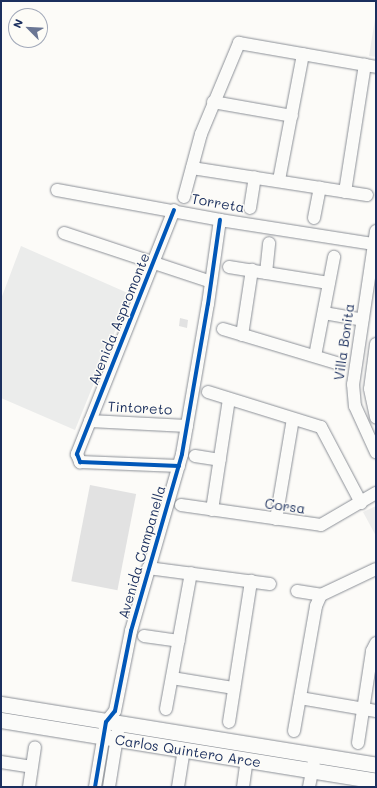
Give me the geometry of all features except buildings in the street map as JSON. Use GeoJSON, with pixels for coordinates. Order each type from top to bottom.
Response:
{"type":"FeatureCollection","features":[{"type":"Feature","properties":{"kind":"main road","name":"Carlos Quintero Arce"},"geometry":{"type":"LineString","coordinates":[[1,704],[113,719],[376,765]]}},
{"type":"Feature","properties":{"kind":"main road","name":"Carlos Quintero Arce"},"geometry":{"type":"LineString","coordinates":[[1,720],[247,760],[375,783]]}},
{"type":"Feature","properties":{"kind":"street"},"geometry":{"type":"LineString","coordinates":[[184,197],[201,134],[238,43],[371,66],[345,192]]}},
{"type":"Feature","properties":{"kind":"street"},"geometry":{"type":"LineString","coordinates":[[279,180],[303,54]]}},
{"type":"Feature","properties":{"kind":"street"},"geometry":{"type":"LineString","coordinates":[[213,102],[292,116]]}},
{"type":"Feature","properties":{"kind":"street"},"geometry":{"type":"LineString","coordinates":[[192,168],[279,180],[367,195]]}},
{"type":"Feature","properties":{"kind":"street"},"geometry":{"type":"LineString","coordinates":[[250,208],[255,177]]}},
{"type":"Feature","properties":{"kind":"street"},"geometry":{"type":"LineString","coordinates":[[314,218],[320,188]]}},
{"type":"Feature","properties":{"kind":"street","name":"Torreta"},"geometry":{"type":"LineString","coordinates":[[56,190],[174,210],[220,220],[374,244]]}},
{"type":"Feature","properties":{"kind":"street","name":"Avenida Aspromonte"},"geometry":{"type":"LineString","coordinates":[[174,210],[154,264],[76,454],[77,459],[80,462],[179,466]]}},
{"type":"Feature","properties":{"kind":"street","name":"Avenida Campanella"},"geometry":{"type":"LineString","coordinates":[[110,738],[131,631],[148,568],[179,466],[211,282],[220,220]]}},
{"type":"Feature","properties":{"kind":"street","name":"Villa Bonita"},"geometry":{"type":"LineString","coordinates":[[376,231],[354,369],[353,395],[363,426],[376,452]]}},
{"type":"Feature","properties":{"kind":"street"},"geometry":{"type":"LineString","coordinates":[[64,233],[211,282]]}},
{"type":"Feature","properties":{"kind":"street"},"geometry":{"type":"LineString","coordinates":[[266,273],[269,243]]}},
{"type":"Feature","properties":{"kind":"street"},"geometry":{"type":"LineString","coordinates":[[315,356],[334,257]]}},
{"type":"Feature","properties":{"kind":"street"},"geometry":{"type":"LineString","coordinates":[[229,267],[329,283]]}},
{"type":"Feature","properties":{"kind":"street"},"geometry":{"type":"LineString","coordinates":[[242,335],[252,270]]}},
{"type":"Feature","properties":{"kind":"street"},"geometry":{"type":"LineString","coordinates":[[324,313],[362,320]]}},
{"type":"Feature","properties":{"kind":"street"},"geometry":{"type":"LineString","coordinates":[[223,329],[340,364]]}},
{"type":"Feature","properties":{"kind":"street"},"geometry":{"type":"LineString","coordinates":[[376,344],[373,389],[376,417]]}},
{"type":"Feature","properties":{"kind":"street"},"geometry":{"type":"LineString","coordinates":[[208,392],[322,429],[361,503]]}},
{"type":"Feature","properties":{"kind":"street"},"geometry":{"type":"LineString","coordinates":[[212,510],[229,399]]}},
{"type":"Feature","properties":{"kind":"street"},"geometry":{"type":"LineString","coordinates":[[276,519],[293,419]]}},
{"type":"Feature","properties":{"kind":"street","name":"Tintoreto"},"geometry":{"type":"LineString","coordinates":[[90,421],[187,426]]}},
{"type":"Feature","properties":{"kind":"street"},"geometry":{"type":"LineString","coordinates":[[195,456],[220,460]]}},
{"type":"Feature","properties":{"kind":"street","name":"Corsa"},"geometry":{"type":"LineString","coordinates":[[182,505],[321,525],[376,493]]}},
{"type":"Feature","properties":{"kind":"street"},"geometry":{"type":"LineString","coordinates":[[148,568],[270,584]]}},
{"type":"Feature","properties":{"kind":"street"},"geometry":{"type":"LineString","coordinates":[[294,731],[316,606],[321,596],[376,569]]}},
{"type":"Feature","properties":{"kind":"street"},"geometry":{"type":"LineString","coordinates":[[166,709],[191,573]]}},
{"type":"Feature","properties":{"kind":"street"},"geometry":{"type":"LineString","coordinates":[[229,722],[251,582]]}},
{"type":"Feature","properties":{"kind":"street"},"geometry":{"type":"LineString","coordinates":[[297,591],[321,596]]}},
{"type":"Feature","properties":{"kind":"street"},"geometry":{"type":"LineString","coordinates":[[144,636],[179,641]]}},
{"type":"Feature","properties":{"kind":"street"},"geometry":{"type":"LineString","coordinates":[[358,743],[372,651],[376,643]]}},
{"type":"Feature","properties":{"kind":"street"},"geometry":{"type":"LineString","coordinates":[[172,678],[234,688]]}},
{"type":"Feature","properties":{"kind":"street"},"geometry":{"type":"LineString","coordinates":[[300,698],[376,711]]}},
{"type":"Feature","properties":{"kind":"street"},"geometry":{"type":"LineString","coordinates":[[95,787],[110,738]]}},
{"type":"Feature","properties":{"kind":"street"},"geometry":{"type":"LineString","coordinates":[[109,787],[110,738]]}},
{"type":"Feature","properties":{"kind":"street"},"geometry":{"type":"LineString","coordinates":[[29,787],[35,747]]}},
{"type":"Feature","properties":{"kind":"street"},"geometry":{"type":"LineString","coordinates":[[178,787],[184,750]]}},
{"type":"Feature","properties":{"kind":"street"},"geometry":{"type":"LineString","coordinates":[[309,787],[315,755]]}},
{"type":"Feature","properties":{"kind":"street"},"geometry":{"type":"LineString","coordinates":[[243,787],[247,760]]}},
{"type":"Feature","properties":{"kind":"street"},"geometry":{"type":"LineString","coordinates":[[1,762],[32,767]]}},
{"type":"Feature","properties":{"kind":"shaded area"},"geometry":{"type":"Polygon","coordinates":[[[376,13],[376,57],[369,56],[376,13]]]}},
{"type":"Feature","properties":{"kind":"shaded area"},"geometry":{"type":"Polygon","coordinates":[[[21,246],[130,294],[75,430],[1,398],[1,299],[21,246]]]}},
{"type":"Feature","properties":{"kind":"shaded area"},"geometry":{"type":"Polygon","coordinates":[[[376,506],[376,536],[363,512],[376,506]]]}},
{"type":"Feature","properties":{"kind":"cycle path"},"geometry":{"type":"LineString","coordinates":[[174,210],[77,454],[80,462],[179,466]]}},
{"type":"Feature","properties":{"kind":"cycle path"},"geometry":{"type":"LineString","coordinates":[[95,787],[106,722],[115,711],[131,631],[182,454],[208,304],[220,220]]}}]}
